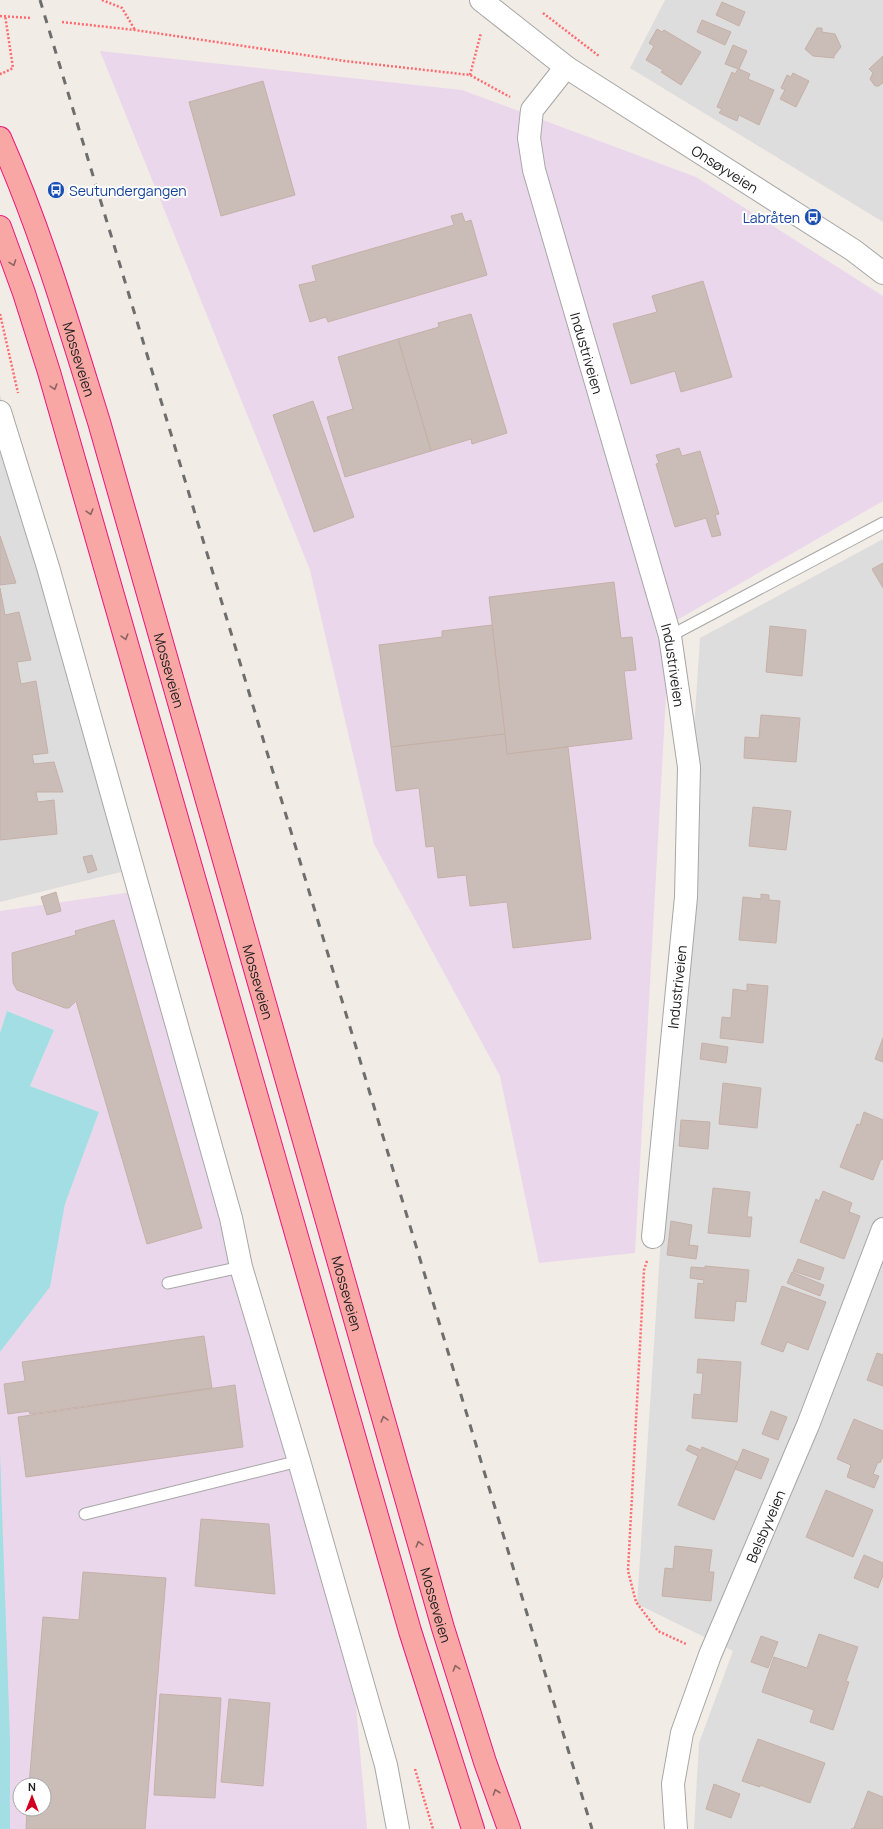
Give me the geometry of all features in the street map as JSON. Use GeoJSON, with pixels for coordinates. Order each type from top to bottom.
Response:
{"type":"FeatureCollection","features":[{"type":"Feature","properties":{"kind":"highway","name":"Mosseveien"},"geometry":{"type":"LineString","coordinates":[[0,138],[33,219],[53,276],[99,422],[443,1628],[509,1829]]}},
{"type":"Feature","properties":{"kind":"highway"},"geometry":{"type":"LineString","coordinates":[[0,226],[24,293],[64,422],[410,1631],[473,1829]]}},
{"type":"Feature","properties":{"kind":"street","name":"Onsøyveien"},"geometry":{"type":"LineString","coordinates":[[481,0],[566,67],[853,250],[883,274]]}},
{"type":"Feature","properties":{"kind":"street"},"geometry":{"type":"LineString","coordinates":[[532,110],[566,67]]}},
{"type":"Feature","properties":{"kind":"street","name":"Industriveien"},"geometry":{"type":"LineString","coordinates":[[532,110],[529,138],[534,170],[670,636],[689,767],[686,897],[653,1237]]}},
{"type":"Feature","properties":{"kind":"street"},"geometry":{"type":"LineString","coordinates":[[0,412],[48,568],[232,1218],[241,1267],[299,1461],[386,1766],[398,1829]]}},
{"type":"Feature","properties":{"kind":"street","name":"Belsbyveien"},"geometry":{"type":"LineString","coordinates":[[676,1829],[673,1784],[682,1732],[710,1656],[808,1425],[883,1229]]}},
{"type":"Feature","properties":{"kind":"lane"},"geometry":{"type":"LineString","coordinates":[[670,636],[883,522]]}},
{"type":"Feature","properties":{"kind":"lane"},"geometry":{"type":"LineString","coordinates":[[168,1283],[241,1267]]}},
{"type":"Feature","properties":{"kind":"lane"},"geometry":{"type":"LineString","coordinates":[[86,1514],[299,1461]]}},
{"type":"Feature","properties":{"kind":"path"},"geometry":{"type":"LineString","coordinates":[[102,0],[122,8],[135,30]]}},
{"type":"Feature","properties":{"kind":"path"},"geometry":{"type":"LineString","coordinates":[[0,15],[32,18]]}},
{"type":"Feature","properties":{"kind":"path"},"geometry":{"type":"LineString","coordinates":[[0,73],[13,68],[5,15]]}},
{"type":"Feature","properties":{"kind":"path"},"geometry":{"type":"LineString","coordinates":[[62,22],[135,30],[345,61],[470,75],[532,110]]}},
{"type":"Feature","properties":{"kind":"path"},"geometry":{"type":"LineString","coordinates":[[470,75],[482,31]]}},
{"type":"Feature","properties":{"kind":"path"},"geometry":{"type":"LineString","coordinates":[[653,1237],[644,1270],[628,1571],[636,1602],[658,1631],[710,1656]]}},
{"type":"Feature","properties":{"kind":"shaded area"},"geometry":{"type":"Polygon","coordinates":[[[665,0],[883,0],[883,222],[630,68],[665,0]]]}},
{"type":"Feature","properties":{"kind":"shaded area"},"geometry":{"type":"Polygon","coordinates":[[[100,51],[462,90],[696,177],[883,296],[883,501],[670,624],[635,1253],[539,1263],[500,1076],[374,844],[310,570],[100,51]]]}},
{"type":"Feature","properties":{"kind":"shaded area"},"geometry":{"type":"Polygon","coordinates":[[[0,395],[82,646],[109,818],[121,872],[0,902],[0,395]]]}},
{"type":"Feature","properties":{"kind":"shaded area"},"geometry":{"type":"Polygon","coordinates":[[[883,539],[883,1829],[694,1829],[699,1743],[733,1651],[637,1604],[700,638],[883,539]]]}},
{"type":"Feature","properties":{"kind":"shaded area"},"geometry":{"type":"Polygon","coordinates":[[[132,892],[350,1639],[367,1829],[10,1829],[0,1517],[0,1352],[50,1287],[65,1204],[99,1112],[30,1086],[54,1030],[7,1011],[0,1033],[0,911],[132,892]]]}},
{"type":"Feature","properties":{"kind":"water"},"geometry":{"type":"Polygon","coordinates":[[[7,1011],[54,1030],[30,1086],[99,1112],[65,1204],[50,1287],[0,1352],[0,1033],[7,1011]]]}},
{"type":"Feature","properties":{"kind":"water"},"geometry":{"type":"Polygon","coordinates":[[[0,1452],[10,1739],[10,1829],[0,1829],[0,1452]]]}},
{"type":"Feature","properties":{"kind":"building"},"geometry":{"type":"Polygon","coordinates":[[[722,2],[745,12],[739,26],[716,15],[722,2]]]}},
{"type":"Feature","properties":{"kind":"building"},"geometry":{"type":"Polygon","coordinates":[[[702,20],[731,32],[725,45],[697,32],[702,20]]]}},
{"type":"Feature","properties":{"kind":"building"},"geometry":{"type":"Polygon","coordinates":[[[817,28],[822,28],[822,32],[835,34],[841,47],[834,58],[813,56],[805,49],[817,28]]]}},
{"type":"Feature","properties":{"kind":"building"},"geometry":{"type":"Polygon","coordinates":[[[657,29],[662,32],[664,30],[701,52],[681,85],[661,72],[663,70],[646,60],[654,46],[649,43],[657,29]]]}},
{"type":"Feature","properties":{"kind":"building"},"geometry":{"type":"Polygon","coordinates":[[[733,45],[747,51],[739,69],[750,74],[748,79],[774,90],[759,125],[739,115],[737,121],[719,113],[722,109],[717,107],[732,72],[735,74],[738,69],[725,64],[733,45]]]}},
{"type":"Feature","properties":{"kind":"building"},"geometry":{"type":"Polygon","coordinates":[[[883,56],[883,84],[882,83],[879,86],[875,86],[870,79],[873,73],[869,69],[883,56]]]}},
{"type":"Feature","properties":{"kind":"building"},"geometry":{"type":"Polygon","coordinates":[[[793,73],[809,81],[796,107],[780,99],[785,90],[781,88],[787,75],[791,77],[793,73]]]}},
{"type":"Feature","properties":{"kind":"building"},"geometry":{"type":"Polygon","coordinates":[[[263,81],[295,195],[221,216],[189,102],[263,81]]]}},
{"type":"Feature","properties":{"kind":"building"},"geometry":{"type":"Polygon","coordinates":[[[462,213],[465,222],[471,220],[487,275],[328,322],[326,317],[310,322],[299,285],[316,281],[312,266],[454,225],[451,216],[462,213]]]}},
{"type":"Feature","properties":{"kind":"building"},"geometry":{"type":"Polygon","coordinates":[[[703,281],[732,377],[681,392],[675,371],[631,384],[613,324],[657,312],[652,296],[703,281]]]}},
{"type":"Feature","properties":{"kind":"building"},"geometry":{"type":"Polygon","coordinates":[[[471,314],[507,433],[472,444],[471,439],[431,451],[398,339],[439,327],[438,323],[471,314]]]}},
{"type":"Feature","properties":{"kind":"building"},"geometry":{"type":"Polygon","coordinates":[[[398,339],[431,451],[345,477],[327,417],[353,409],[338,357],[398,339]]]}},
{"type":"Feature","properties":{"kind":"building"},"geometry":{"type":"Polygon","coordinates":[[[313,401],[354,517],[314,532],[273,415],[313,401]]]}},
{"type":"Feature","properties":{"kind":"building"},"geometry":{"type":"Polygon","coordinates":[[[679,448],[682,456],[700,451],[719,514],[715,515],[721,535],[712,537],[706,518],[675,527],[656,464],[659,463],[656,455],[679,448]]]}},
{"type":"Feature","properties":{"kind":"building"},"geometry":{"type":"Polygon","coordinates":[[[0,536],[16,583],[0,585],[0,536]]]}},
{"type":"Feature","properties":{"kind":"building"},"geometry":{"type":"Polygon","coordinates":[[[883,563],[883,588],[872,569],[883,563]]]}},
{"type":"Feature","properties":{"kind":"building"},"geometry":{"type":"Polygon","coordinates":[[[614,582],[621,638],[632,637],[636,670],[624,671],[632,739],[507,754],[489,597],[614,582]]]}},
{"type":"Feature","properties":{"kind":"building"},"geometry":{"type":"Polygon","coordinates":[[[0,588],[5,615],[19,612],[31,660],[17,662],[21,684],[36,681],[48,753],[32,755],[34,764],[54,762],[63,792],[36,792],[38,802],[54,800],[57,834],[0,840],[0,588]]]}},
{"type":"Feature","properties":{"kind":"building"},"geometry":{"type":"Polygon","coordinates":[[[492,625],[505,734],[391,747],[379,645],[442,637],[442,631],[492,625]]]}},
{"type":"Feature","properties":{"kind":"building"},"geometry":{"type":"Polygon","coordinates":[[[770,626],[806,630],[802,676],[766,672],[770,626]]]}},
{"type":"Feature","properties":{"kind":"building"},"geometry":{"type":"Polygon","coordinates":[[[761,715],[800,718],[796,762],[744,758],[745,737],[759,738],[761,715]]]}},
{"type":"Feature","properties":{"kind":"building"},"geometry":{"type":"Polygon","coordinates":[[[505,734],[507,754],[568,747],[591,939],[513,948],[507,902],[470,906],[466,875],[438,878],[434,846],[426,847],[419,788],[396,791],[391,747],[505,734]]]}},
{"type":"Feature","properties":{"kind":"building"},"geometry":{"type":"Polygon","coordinates":[[[753,807],[791,811],[786,850],[749,846],[753,807]]]}},
{"type":"Feature","properties":{"kind":"building"},"geometry":{"type":"Polygon","coordinates":[[[92,855],[97,870],[88,873],[83,857],[92,855]]]}},
{"type":"Feature","properties":{"kind":"building"},"geometry":{"type":"Polygon","coordinates":[[[56,892],[61,911],[47,915],[41,897],[56,892]]]}},
{"type":"Feature","properties":{"kind":"building"},"geometry":{"type":"Polygon","coordinates":[[[761,894],[769,895],[769,900],[780,901],[776,943],[739,940],[743,897],[761,899],[761,894]]]}},
{"type":"Feature","properties":{"kind":"building"},"geometry":{"type":"Polygon","coordinates":[[[114,920],[202,1228],[147,1244],[76,1001],[69,1008],[65,1008],[17,990],[13,983],[12,953],[76,935],[75,931],[114,920]]]}},
{"type":"Feature","properties":{"kind":"building"},"geometry":{"type":"Polygon","coordinates":[[[747,984],[768,986],[763,1043],[720,1038],[722,1017],[731,1018],[733,989],[747,991],[747,984]]]}},
{"type":"Feature","properties":{"kind":"building"},"geometry":{"type":"Polygon","coordinates":[[[883,1038],[883,1062],[875,1059],[883,1038]]]}},
{"type":"Feature","properties":{"kind":"building"},"geometry":{"type":"Polygon","coordinates":[[[702,1043],[728,1047],[726,1063],[700,1059],[702,1043]]]}},
{"type":"Feature","properties":{"kind":"building"},"geometry":{"type":"Polygon","coordinates":[[[723,1083],[761,1088],[757,1128],[719,1124],[723,1083]]]}},
{"type":"Feature","properties":{"kind":"building"},"geometry":{"type":"Polygon","coordinates":[[[864,1112],[883,1120],[883,1160],[881,1159],[873,1180],[840,1167],[857,1124],[860,1125],[864,1112]]]}},
{"type":"Feature","properties":{"kind":"building"},"geometry":{"type":"Polygon","coordinates":[[[681,1120],[710,1122],[708,1149],[679,1146],[681,1120]]]}},
{"type":"Feature","properties":{"kind":"building"},"geometry":{"type":"Polygon","coordinates":[[[713,1188],[750,1192],[747,1217],[752,1217],[750,1237],[708,1233],[713,1188]]]}},
{"type":"Feature","properties":{"kind":"building"},"geometry":{"type":"Polygon","coordinates":[[[823,1191],[852,1203],[849,1212],[860,1216],[844,1259],[800,1242],[816,1199],[819,1201],[823,1191]]]}},
{"type":"Feature","properties":{"kind":"building"},"geometry":{"type":"Polygon","coordinates":[[[671,1221],[692,1225],[689,1245],[698,1246],[696,1259],[667,1255],[671,1221]]]}},
{"type":"Feature","properties":{"kind":"building"},"geometry":{"type":"Polygon","coordinates":[[[798,1259],[824,1268],[820,1280],[793,1271],[798,1259]]]}},
{"type":"Feature","properties":{"kind":"building"},"geometry":{"type":"Polygon","coordinates":[[[705,1266],[749,1270],[746,1302],[736,1301],[734,1321],[695,1318],[698,1283],[703,1284],[704,1280],[690,1278],[691,1267],[705,1268],[705,1266]]]}},
{"type":"Feature","properties":{"kind":"building"},"geometry":{"type":"Polygon","coordinates":[[[792,1272],[824,1285],[820,1296],[787,1283],[792,1272]]]}},
{"type":"Feature","properties":{"kind":"building"},"geometry":{"type":"Polygon","coordinates":[[[782,1286],[826,1302],[808,1350],[787,1342],[783,1352],[761,1344],[782,1286]]]}},
{"type":"Feature","properties":{"kind":"building"},"geometry":{"type":"Polygon","coordinates":[[[204,1336],[212,1388],[30,1414],[29,1411],[8,1414],[4,1384],[25,1381],[22,1362],[204,1336]]]}},
{"type":"Feature","properties":{"kind":"building"},"geometry":{"type":"Polygon","coordinates":[[[877,1353],[883,1355],[883,1386],[867,1380],[877,1353]]]}},
{"type":"Feature","properties":{"kind":"building"},"geometry":{"type":"Polygon","coordinates":[[[698,1359],[741,1362],[737,1422],[692,1418],[694,1394],[701,1395],[703,1373],[697,1373],[698,1359]]]}},
{"type":"Feature","properties":{"kind":"building"},"geometry":{"type":"Polygon","coordinates":[[[235,1385],[243,1447],[26,1477],[18,1417],[235,1385]]]}},
{"type":"Feature","properties":{"kind":"building"},"geometry":{"type":"Polygon","coordinates":[[[771,1411],[787,1417],[778,1440],[762,1434],[771,1411]]]}},
{"type":"Feature","properties":{"kind":"building"},"geometry":{"type":"Polygon","coordinates":[[[854,1419],[883,1431],[883,1456],[880,1463],[878,1462],[873,1474],[879,1476],[874,1488],[847,1477],[851,1465],[837,1459],[854,1419]]]}},
{"type":"Feature","properties":{"kind":"building"},"geometry":{"type":"Polygon","coordinates":[[[689,1445],[701,1450],[702,1447],[738,1462],[714,1520],[678,1505],[698,1456],[686,1450],[689,1445]]]}},
{"type":"Feature","properties":{"kind":"building"},"geometry":{"type":"Polygon","coordinates":[[[743,1449],[769,1459],[761,1479],[735,1469],[743,1449]]]}},
{"type":"Feature","properties":{"kind":"building"},"geometry":{"type":"Polygon","coordinates":[[[826,1490],[873,1510],[853,1557],[806,1537],[826,1490]]]}},
{"type":"Feature","properties":{"kind":"building"},"geometry":{"type":"Polygon","coordinates":[[[201,1519],[269,1524],[275,1594],[195,1586],[201,1519]]]}},
{"type":"Feature","properties":{"kind":"building"},"geometry":{"type":"Polygon","coordinates":[[[675,1546],[712,1550],[709,1572],[714,1572],[711,1601],[662,1596],[665,1568],[673,1569],[675,1546]]]}},
{"type":"Feature","properties":{"kind":"building"},"geometry":{"type":"Polygon","coordinates":[[[864,1555],[883,1563],[883,1575],[878,1588],[854,1578],[864,1555]]]}},
{"type":"Feature","properties":{"kind":"building"},"geometry":{"type":"Polygon","coordinates":[[[83,1572],[166,1578],[145,1829],[26,1829],[27,1817],[52,1817],[52,1777],[30,1777],[43,1617],[79,1620],[83,1572]]]}},
{"type":"Feature","properties":{"kind":"building"},"geometry":{"type":"Polygon","coordinates":[[[819,1634],[858,1647],[846,1681],[849,1682],[833,1730],[810,1722],[814,1710],[762,1692],[774,1657],[807,1668],[819,1634]]]}},
{"type":"Feature","properties":{"kind":"building"},"geometry":{"type":"Polygon","coordinates":[[[761,1636],[778,1642],[768,1668],[751,1662],[761,1636]]]}},
{"type":"Feature","properties":{"kind":"building"},"geometry":{"type":"Polygon","coordinates":[[[160,1694],[221,1698],[215,1798],[154,1795],[160,1694]]]}},
{"type":"Feature","properties":{"kind":"building"},"geometry":{"type":"Polygon","coordinates":[[[229,1699],[270,1703],[263,1786],[221,1782],[229,1699]]]}},
{"type":"Feature","properties":{"kind":"building"},"geometry":{"type":"Polygon","coordinates":[[[758,1739],[825,1763],[810,1803],[760,1785],[760,1787],[742,1781],[758,1739]]]}},
{"type":"Feature","properties":{"kind":"building"},"geometry":{"type":"Polygon","coordinates":[[[714,1784],[740,1794],[731,1818],[706,1809],[714,1784]]]}},
{"type":"Feature","properties":{"kind":"building"},"geometry":{"type":"Polygon","coordinates":[[[868,1791],[883,1797],[883,1829],[851,1829],[854,1828],[868,1791]]]}},
{"type":"Feature","properties":{"kind":"railway"},"geometry":{"type":"LineString","coordinates":[[40,0],[592,1829]]}},
{"type":"Feature","properties":{"kind":"place","name":"Seutundergangen"},"geometry":{"type":"Point","coordinates":[56,190]}},
{"type":"Feature","properties":{"kind":"place","name":"Labråten"},"geometry":{"type":"Point","coordinates":[813,217]}}]}
